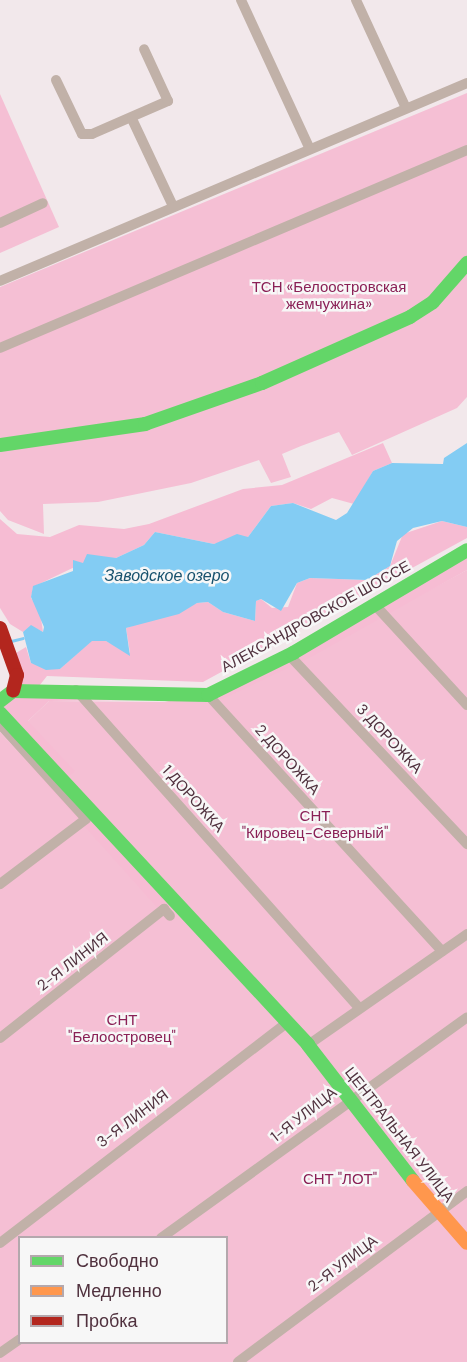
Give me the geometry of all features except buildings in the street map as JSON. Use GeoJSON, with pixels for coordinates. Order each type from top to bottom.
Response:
{"type":"FeatureCollection","features":[{"type":"Feature","properties":{"kind":"street"},"geometry":{"type":"LineString","coordinates":[[241,0],[310,149]]}},
{"type":"Feature","properties":{"kind":"street"},"geometry":{"type":"LineString","coordinates":[[356,0],[406,108]]}},
{"type":"Feature","properties":{"kind":"street"},"geometry":{"type":"LineString","coordinates":[[56,80],[82,134],[132,119],[168,101],[144,49]]}},
{"type":"Feature","properties":{"kind":"street"},"geometry":{"type":"LineString","coordinates":[[0,281],[467,83]]}},
{"type":"Feature","properties":{"kind":"street"},"geometry":{"type":"LineString","coordinates":[[132,119],[173,206]]}},
{"type":"Feature","properties":{"kind":"street"},"geometry":{"type":"LineString","coordinates":[[0,348],[467,150]]}},
{"type":"Feature","properties":{"kind":"street"},"geometry":{"type":"LineString","coordinates":[[0,223],[43,203]]}},
{"type":"Feature","properties":{"kind":"street"},"geometry":{"type":"LineString","coordinates":[[0,445],[145,424],[262,383],[410,317],[433,302],[467,263]]}},
{"type":"Feature","properties":{"kind":"street","name":"АЛЕКСАНДРОВСКОЕ ШОССЕ"},"geometry":{"type":"LineString","coordinates":[[13,691],[76,690],[208,695],[289,655],[466,552]]}},
{"type":"Feature","properties":{"kind":"street"},"geometry":{"type":"LineString","coordinates":[[375,606],[467,705]]}},
{"type":"Feature","properties":{"kind":"street"},"geometry":{"type":"LineString","coordinates":[[0,628],[17,675],[13,691],[0,701]]}},
{"type":"Feature","properties":{"kind":"street","name":"3 ДОРОЖКА"},"geometry":{"type":"LineString","coordinates":[[289,655],[467,844]]}},
{"type":"Feature","properties":{"kind":"street","name":"1 ДОРОЖКА"},"geometry":{"type":"LineString","coordinates":[[76,690],[359,1008]]}},
{"type":"Feature","properties":{"kind":"street","name":"2 ДОРОЖКА"},"geometry":{"type":"LineString","coordinates":[[208,695],[442,951]]}},
{"type":"Feature","properties":{"kind":"street","name":"ЦЕНТРАЛЬНАЯ УЛИЦА"},"geometry":{"type":"LineString","coordinates":[[0,713],[285,1023],[308,1045],[437,1213],[467,1243]]}},
{"type":"Feature","properties":{"kind":"street"},"geometry":{"type":"LineString","coordinates":[[0,724],[86,819],[0,884]]}},
{"type":"Feature","properties":{"kind":"street","name":"2-Я ЛИНИЯ"},"geometry":{"type":"LineString","coordinates":[[0,1038],[167,913]]}},
{"type":"Feature","properties":{"kind":"street"},"geometry":{"type":"LineString","coordinates":[[308,1045],[467,934]]}},
{"type":"Feature","properties":{"kind":"street","name":"1-Я УЛИЦА"},"geometry":{"type":"LineString","coordinates":[[164,1236],[349,1099],[467,1017]]}},
{"type":"Feature","properties":{"kind":"street","name":"3-Я ЛИНИЯ"},"geometry":{"type":"LineString","coordinates":[[0,1243],[285,1023]]}},
{"type":"Feature","properties":{"kind":"street","name":"2-Я УЛИЦА"},"geometry":{"type":"LineString","coordinates":[[238,1362],[467,1191]]}},
{"type":"Feature","properties":{"kind":"street"},"geometry":{"type":"LineString","coordinates":[[0,1353],[18,1340]]}},
{"type":"Feature","properties":{"kind":"green space","name":"ТСН «Белоостровская жемчужина»"},"geometry":{"type":"Polygon","coordinates":[[[467,93],[467,397],[457,408],[352,455],[339,432],[301,446],[282,454],[291,477],[271,483],[259,460],[191,483],[98,502],[43,504],[44,534],[8,520],[0,511],[0,287],[467,93]]]}},
{"type":"Feature","properties":{"kind":"green space"},"geometry":{"type":"Polygon","coordinates":[[[0,94],[59,227],[0,253],[0,94]]]}},
{"type":"Feature","properties":{"kind":"green space"},"geometry":{"type":"Polygon","coordinates":[[[467,570],[467,1362],[0,1362],[0,732],[82,822],[66,780],[74,771],[27,722],[49,701],[165,702],[288,667],[467,570]]]}},
{"type":"Feature","properties":{"kind":"shaded area"},"geometry":{"type":"Polygon","coordinates":[[[383,443],[392,463],[373,471],[354,504],[332,498],[311,509],[293,503],[271,506],[248,537],[214,544],[155,532],[144,545],[116,558],[83,563],[33,587],[31,598],[40,611],[43,632],[31,626],[23,632],[10,624],[0,608],[0,519],[17,534],[50,537],[79,525],[124,529],[149,524],[243,489],[282,485],[383,443]]]}},
{"type":"Feature","properties":{"kind":"shaded area"},"geometry":{"type":"Polygon","coordinates":[[[442,521],[467,527],[467,538],[203,682],[47,676],[39,686],[22,690],[16,653],[26,647],[31,663],[60,669],[91,641],[106,641],[130,653],[126,628],[197,603],[208,602],[223,612],[255,621],[256,601],[261,599],[272,608],[288,607],[297,583],[310,578],[367,580],[390,566],[403,534],[442,521]]]}},
{"type":"Feature","properties":{"kind":"shaded area"},"geometry":{"type":"Polygon","coordinates":[[[467,555],[467,570],[313,656],[223,699],[49,701],[28,721],[75,771],[66,780],[170,905],[161,912],[0,732],[0,704],[13,693],[204,695],[467,555]]]}},
{"type":"Feature","properties":{"kind":"water","name":"Заводское озеро"},"geometry":{"type":"Polygon","coordinates":[[[467,443],[467,527],[442,521],[413,528],[397,541],[390,566],[367,580],[310,578],[297,583],[281,611],[261,599],[256,601],[255,621],[223,612],[208,602],[197,603],[179,614],[126,628],[130,656],[106,641],[92,641],[60,669],[46,670],[31,663],[23,632],[31,625],[43,632],[44,627],[31,597],[33,586],[73,571],[73,560],[83,563],[87,554],[116,558],[144,545],[155,532],[214,544],[237,534],[248,537],[271,506],[293,503],[336,520],[347,513],[373,471],[392,463],[443,464],[444,458],[467,443]]]}},
{"type":"Feature","properties":{"kind":"waterway"},"geometry":{"type":"LineString","coordinates":[[11,641],[23,638]]}},
{"type":"Feature","properties":{"kind":"traffic: fast"},"geometry":{"type":"LineString","coordinates":[[0,445],[145,424],[262,383],[410,317],[433,302],[467,263]]}},
{"type":"Feature","properties":{"kind":"traffic: fast"},"geometry":{"type":"LineString","coordinates":[[0,701],[13,691],[208,695],[293,653],[467,550]]}},
{"type":"Feature","properties":{"kind":"traffic: fast"},"geometry":{"type":"LineString","coordinates":[[0,713],[308,1045],[413,1181]]}},
{"type":"Feature","properties":{"kind":"traffic: slow"},"geometry":{"type":"LineString","coordinates":[[413,1181],[467,1243]]}},
{"type":"Feature","properties":{"kind":"traffic: jam"},"geometry":{"type":"LineString","coordinates":[[0,628],[17,675],[13,691]]}},
{"type":"Feature","properties":{"kind":"park label","name":"СНТ \"Кировец-Северный\""},"geometry":{"type":"Point","coordinates":[315,824]}},
{"type":"Feature","properties":{"kind":"park label","name":"СНТ \"Белоостровец\""},"geometry":{"type":"Point","coordinates":[122,1028]}},
{"type":"Feature","properties":{"kind":"park label","name":"СНТ \"ЛОТ\""},"geometry":{"type":"Point","coordinates":[340,1180]}}]}
